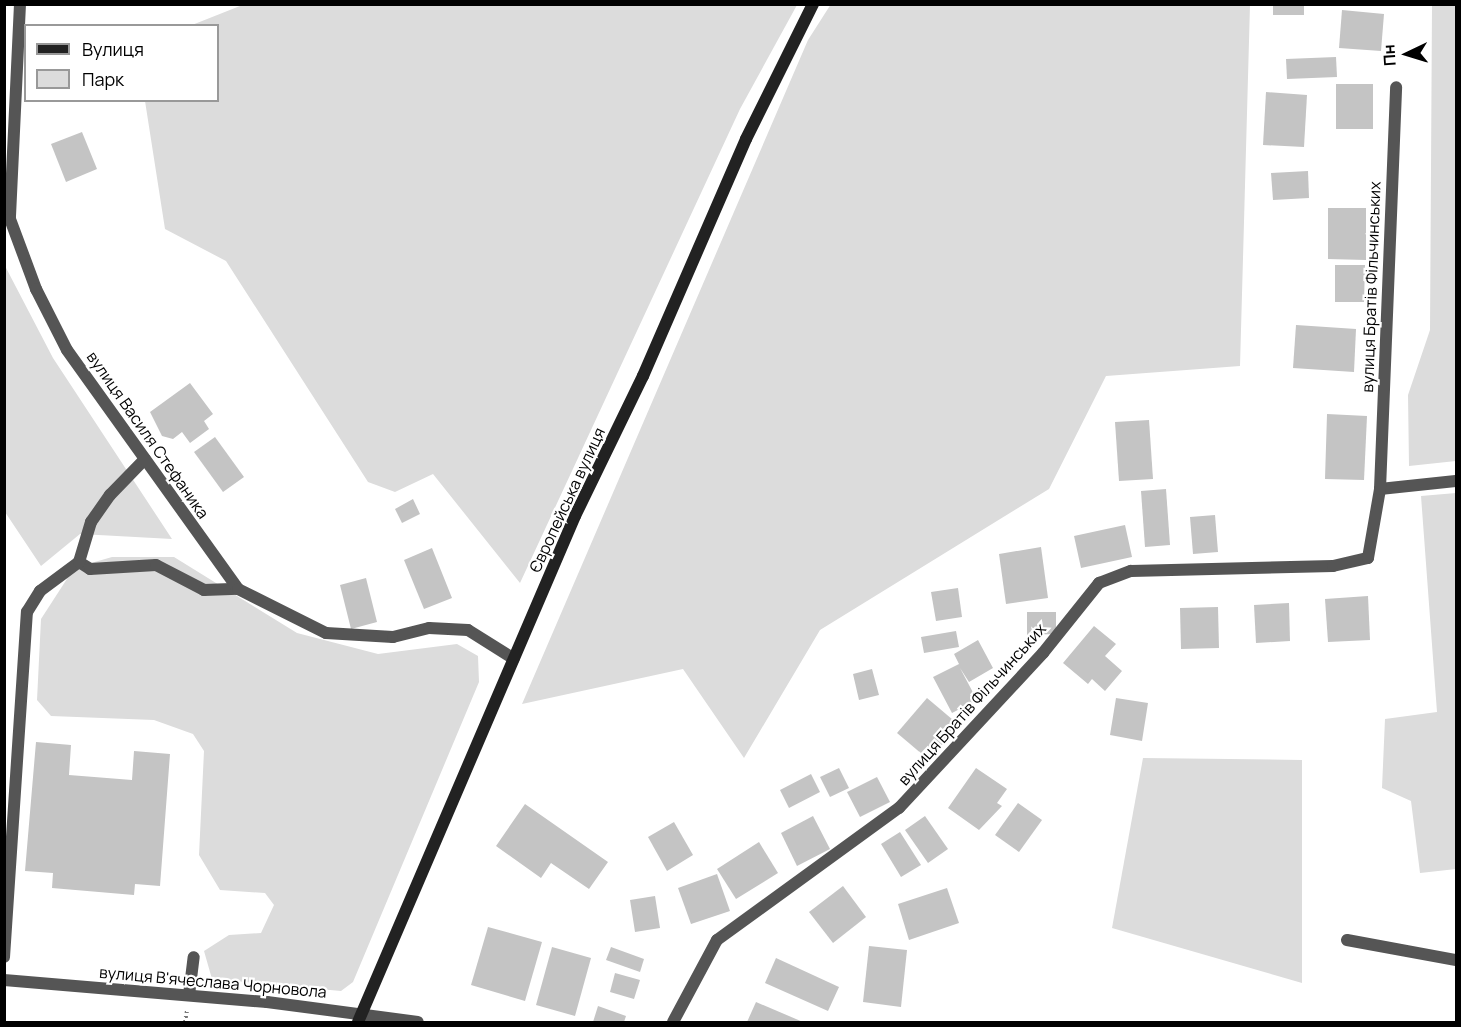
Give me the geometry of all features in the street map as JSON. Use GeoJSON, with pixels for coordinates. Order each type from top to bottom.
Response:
{"type":"FeatureCollection","features":[{"type":"Feature","properties":{"kind":"street","name":"вулиця Василя Стефаника"},"geometry":{"type":"LineString","coordinates":[[20,4],[10,219],[36,289],[67,350],[238,589],[326,633],[393,637],[429,628],[468,630],[514,659]]}},
{"type":"Feature","properties":{"kind":"street","name":"Європейська вулиця"},"geometry":{"type":"LineString","coordinates":[[359,1018],[575,516],[643,376],[746,139],[813,4]]}},
{"type":"Feature","properties":{"kind":"street","name":"вулиця Братів Фільчинських"},"geometry":{"type":"LineString","coordinates":[[673,1023],[717,940],[899,808],[1043,653],[1099,583],[1131,572],[1333,566],[1368,558],[1380,489],[1396,87]]}},
{"type":"Feature","properties":{"kind":"street"},"geometry":{"type":"LineString","coordinates":[[4,957],[27,612],[40,591],[79,562],[91,522],[110,495],[145,459]]}},
{"type":"Feature","properties":{"kind":"street"},"geometry":{"type":"LineString","coordinates":[[1380,489],[1456,481]]}},
{"type":"Feature","properties":{"kind":"street"},"geometry":{"type":"LineString","coordinates":[[79,562],[90,569],[156,565],[197,588],[238,589]]}},
{"type":"Feature","properties":{"kind":"street"},"geometry":{"type":"LineString","coordinates":[[1347,940],[1456,960]]}},
{"type":"Feature","properties":{"kind":"street"},"geometry":{"type":"LineString","coordinates":[[189,995],[194,957]]}},
{"type":"Feature","properties":{"kind":"street","name":"вулиця В'ячеслава Чорновола"},"geometry":{"type":"LineString","coordinates":[[4,980],[189,995],[359,1018],[417,1023]]}},
{"type":"Feature","properties":{"kind":"green space"},"geometry":{"type":"Polygon","coordinates":[[[245,4],[797,5],[740,109],[520,583],[433,474],[395,492],[368,482],[226,261],[165,229],[145,102],[219,102],[219,24],[195,24],[245,4]]]}},
{"type":"Feature","properties":{"kind":"green space"},"geometry":{"type":"Polygon","coordinates":[[[831,4],[1250,5],[1240,366],[1106,376],[1049,489],[820,630],[744,758],[683,669],[522,704],[808,40],[831,4]]]}},
{"type":"Feature","properties":{"kind":"green space"},"geometry":{"type":"Polygon","coordinates":[[[1432,5],[1456,5],[1456,461],[1409,466],[1408,395],[1430,330],[1432,5]]]}},
{"type":"Feature","properties":{"kind":"green space"},"geometry":{"type":"Polygon","coordinates":[[[4,264],[53,358],[172,539],[80,534],[41,566],[5,512],[4,264]]]}},
{"type":"Feature","properties":{"kind":"green space"},"geometry":{"type":"Polygon","coordinates":[[[1456,493],[1456,869],[1420,873],[1411,801],[1382,788],[1385,719],[1437,712],[1421,496],[1456,493]]]}},
{"type":"Feature","properties":{"kind":"green space"},"geometry":{"type":"Polygon","coordinates":[[[112,557],[174,557],[297,633],[378,654],[457,644],[478,656],[479,682],[353,982],[341,991],[212,979],[204,951],[229,935],[261,933],[274,905],[265,893],[220,890],[199,855],[204,751],[193,734],[154,720],[51,716],[37,700],[41,619],[74,568],[112,557]]]}},
{"type":"Feature","properties":{"kind":"green space"},"geometry":{"type":"Polygon","coordinates":[[[1143,758],[1302,760],[1302,983],[1112,928],[1143,758]]]}},
{"type":"Feature","properties":{"kind":"building"},"geometry":{"type":"Polygon","coordinates":[[[1273,4],[1304,4],[1304,15],[1273,15],[1273,4]]]}},
{"type":"Feature","properties":{"kind":"building"},"geometry":{"type":"Polygon","coordinates":[[[1342,10],[1384,14],[1381,51],[1339,48],[1342,10]]]}},
{"type":"Feature","properties":{"kind":"building"},"geometry":{"type":"Polygon","coordinates":[[[1336,57],[1337,77],[1287,79],[1286,59],[1336,57]]]}},
{"type":"Feature","properties":{"kind":"building"},"geometry":{"type":"Polygon","coordinates":[[[1336,84],[1373,84],[1373,129],[1336,129],[1336,84]]]}},
{"type":"Feature","properties":{"kind":"building"},"geometry":{"type":"Polygon","coordinates":[[[1266,92],[1307,95],[1304,147],[1263,145],[1266,92]]]}},
{"type":"Feature","properties":{"kind":"building"},"geometry":{"type":"Polygon","coordinates":[[[82,132],[97,169],[66,182],[51,144],[82,132]]]}},
{"type":"Feature","properties":{"kind":"building"},"geometry":{"type":"Polygon","coordinates":[[[1308,171],[1309,198],[1273,200],[1271,173],[1308,171]]]}},
{"type":"Feature","properties":{"kind":"building"},"geometry":{"type":"Polygon","coordinates":[[[1328,208],[1366,208],[1366,260],[1328,259],[1328,208]]]}},
{"type":"Feature","properties":{"kind":"building"},"geometry":{"type":"Polygon","coordinates":[[[1335,265],[1365,265],[1364,302],[1335,302],[1335,265]]]}},
{"type":"Feature","properties":{"kind":"building"},"geometry":{"type":"Polygon","coordinates":[[[1296,325],[1356,329],[1354,372],[1293,368],[1296,325]]]}},
{"type":"Feature","properties":{"kind":"building"},"geometry":{"type":"Polygon","coordinates":[[[190,383],[213,414],[204,421],[209,429],[190,443],[182,432],[173,439],[162,436],[150,412],[190,383]]]}},
{"type":"Feature","properties":{"kind":"building"},"geometry":{"type":"Polygon","coordinates":[[[1327,414],[1367,416],[1364,480],[1325,479],[1327,414]]]}},
{"type":"Feature","properties":{"kind":"building"},"geometry":{"type":"Polygon","coordinates":[[[1149,420],[1153,479],[1119,481],[1115,422],[1149,420]]]}},
{"type":"Feature","properties":{"kind":"building"},"geometry":{"type":"Polygon","coordinates":[[[215,437],[244,477],[223,492],[194,452],[215,437]]]}},
{"type":"Feature","properties":{"kind":"building"},"geometry":{"type":"Polygon","coordinates":[[[1166,489],[1170,545],[1145,547],[1141,491],[1166,489]]]}},
{"type":"Feature","properties":{"kind":"building"},"geometry":{"type":"Polygon","coordinates":[[[413,499],[420,514],[402,523],[395,509],[413,499]]]}},
{"type":"Feature","properties":{"kind":"building"},"geometry":{"type":"Polygon","coordinates":[[[1215,515],[1218,552],[1193,554],[1190,517],[1215,515]]]}},
{"type":"Feature","properties":{"kind":"building"},"geometry":{"type":"Polygon","coordinates":[[[1125,525],[1132,557],[1081,568],[1074,536],[1125,525]]]}},
{"type":"Feature","properties":{"kind":"building"},"geometry":{"type":"Polygon","coordinates":[[[1041,547],[1048,598],[1006,604],[999,554],[1041,547]]]}},
{"type":"Feature","properties":{"kind":"building"},"geometry":{"type":"Polygon","coordinates":[[[432,548],[452,598],[424,609],[404,560],[432,548]]]}},
{"type":"Feature","properties":{"kind":"building"},"geometry":{"type":"Polygon","coordinates":[[[366,578],[377,622],[351,629],[340,585],[366,578]]]}},
{"type":"Feature","properties":{"kind":"building"},"geometry":{"type":"Polygon","coordinates":[[[958,588],[962,617],[936,621],[931,592],[958,588]]]}},
{"type":"Feature","properties":{"kind":"building"},"geometry":{"type":"Polygon","coordinates":[[[1368,596],[1370,640],[1328,642],[1325,599],[1368,596]]]}},
{"type":"Feature","properties":{"kind":"building"},"geometry":{"type":"Polygon","coordinates":[[[1289,603],[1290,641],[1256,643],[1254,605],[1289,603]]]}},
{"type":"Feature","properties":{"kind":"building"},"geometry":{"type":"Polygon","coordinates":[[[1218,607],[1219,648],[1181,649],[1180,608],[1218,607]]]}},
{"type":"Feature","properties":{"kind":"building"},"geometry":{"type":"Polygon","coordinates":[[[1027,612],[1056,612],[1056,634],[1027,635],[1027,612]]]}},
{"type":"Feature","properties":{"kind":"building"},"geometry":{"type":"Polygon","coordinates":[[[1094,626],[1116,644],[1105,656],[1122,671],[1105,691],[1092,679],[1088,684],[1063,663],[1094,626]]]}},
{"type":"Feature","properties":{"kind":"building"},"geometry":{"type":"Polygon","coordinates":[[[956,631],[959,647],[924,653],[921,637],[956,631]]]}},
{"type":"Feature","properties":{"kind":"building"},"geometry":{"type":"Polygon","coordinates":[[[978,640],[993,668],[969,682],[960,668],[977,700],[952,713],[933,677],[959,664],[954,654],[978,640]]]}},
{"type":"Feature","properties":{"kind":"building"},"geometry":{"type":"Polygon","coordinates":[[[872,669],[879,695],[859,700],[853,674],[872,669]]]}},
{"type":"Feature","properties":{"kind":"building"},"geometry":{"type":"Polygon","coordinates":[[[927,698],[959,725],[929,760],[897,733],[927,698]]]}},
{"type":"Feature","properties":{"kind":"building"},"geometry":{"type":"Polygon","coordinates":[[[1116,698],[1148,703],[1142,741],[1110,735],[1116,698]]]}},
{"type":"Feature","properties":{"kind":"building"},"geometry":{"type":"Polygon","coordinates":[[[36,742],[71,745],[69,775],[132,780],[134,751],[170,754],[160,886],[135,884],[134,895],[52,888],[53,873],[25,871],[36,742]]]}},
{"type":"Feature","properties":{"kind":"building"},"geometry":{"type":"Polygon","coordinates":[[[839,768],[849,788],[830,797],[820,777],[839,768]]]}},
{"type":"Feature","properties":{"kind":"building"},"geometry":{"type":"Polygon","coordinates":[[[976,768],[1007,789],[997,803],[1002,806],[979,830],[948,808],[976,768]]]}},
{"type":"Feature","properties":{"kind":"building"},"geometry":{"type":"Polygon","coordinates":[[[811,774],[820,792],[789,808],[780,790],[811,774]]]}},
{"type":"Feature","properties":{"kind":"building"},"geometry":{"type":"Polygon","coordinates":[[[877,777],[890,802],[860,817],[847,792],[877,777]]]}},
{"type":"Feature","properties":{"kind":"building"},"geometry":{"type":"Polygon","coordinates":[[[1018,803],[1042,820],[1019,852],[995,835],[1018,803]]]}},
{"type":"Feature","properties":{"kind":"building"},"geometry":{"type":"Polygon","coordinates":[[[525,804],[608,862],[589,889],[551,863],[541,878],[496,846],[525,804]]]}},
{"type":"Feature","properties":{"kind":"building"},"geometry":{"type":"Polygon","coordinates":[[[813,816],[830,849],[797,866],[781,833],[813,816]]]}},
{"type":"Feature","properties":{"kind":"building"},"geometry":{"type":"Polygon","coordinates":[[[925,816],[948,849],[928,863],[905,830],[925,816]]]}},
{"type":"Feature","properties":{"kind":"building"},"geometry":{"type":"Polygon","coordinates":[[[674,822],[693,855],[667,871],[648,837],[674,822]]]}},
{"type":"Feature","properties":{"kind":"building"},"geometry":{"type":"Polygon","coordinates":[[[900,832],[921,865],[901,877],[881,844],[900,832]]]}},
{"type":"Feature","properties":{"kind":"building"},"geometry":{"type":"Polygon","coordinates":[[[759,842],[778,873],[736,899],[717,869],[759,842]]]}},
{"type":"Feature","properties":{"kind":"building"},"geometry":{"type":"Polygon","coordinates":[[[717,874],[730,911],[691,924],[678,888],[717,874]]]}},
{"type":"Feature","properties":{"kind":"building"},"geometry":{"type":"Polygon","coordinates":[[[843,886],[866,917],[833,943],[809,912],[843,886]]]}},
{"type":"Feature","properties":{"kind":"building"},"geometry":{"type":"Polygon","coordinates":[[[947,888],[959,923],[909,940],[898,904],[947,888]]]}},
{"type":"Feature","properties":{"kind":"building"},"geometry":{"type":"Polygon","coordinates":[[[655,896],[660,928],[635,932],[630,900],[655,896]]]}},
{"type":"Feature","properties":{"kind":"building"},"geometry":{"type":"Polygon","coordinates":[[[488,927],[542,942],[525,1001],[471,985],[488,927]]]}},
{"type":"Feature","properties":{"kind":"building"},"geometry":{"type":"Polygon","coordinates":[[[869,946],[907,950],[901,1007],[863,1002],[869,946]]]}},
{"type":"Feature","properties":{"kind":"building"},"geometry":{"type":"Polygon","coordinates":[[[552,947],[591,958],[575,1016],[536,1005],[552,947]]]}},
{"type":"Feature","properties":{"kind":"building"},"geometry":{"type":"Polygon","coordinates":[[[611,947],[644,959],[640,972],[606,960],[611,947]]]}},
{"type":"Feature","properties":{"kind":"building"},"geometry":{"type":"Polygon","coordinates":[[[776,958],[839,987],[828,1011],[765,983],[776,958]]]}},
{"type":"Feature","properties":{"kind":"building"},"geometry":{"type":"Polygon","coordinates":[[[615,973],[640,980],[634,999],[610,992],[615,973]]]}},
{"type":"Feature","properties":{"kind":"building"},"geometry":{"type":"Polygon","coordinates":[[[756,1002],[803,1022],[747,1022],[756,1002]]]}},
{"type":"Feature","properties":{"kind":"building"},"geometry":{"type":"Polygon","coordinates":[[[598,1006],[626,1016],[624,1022],[593,1022],[598,1006]]]}}]}
